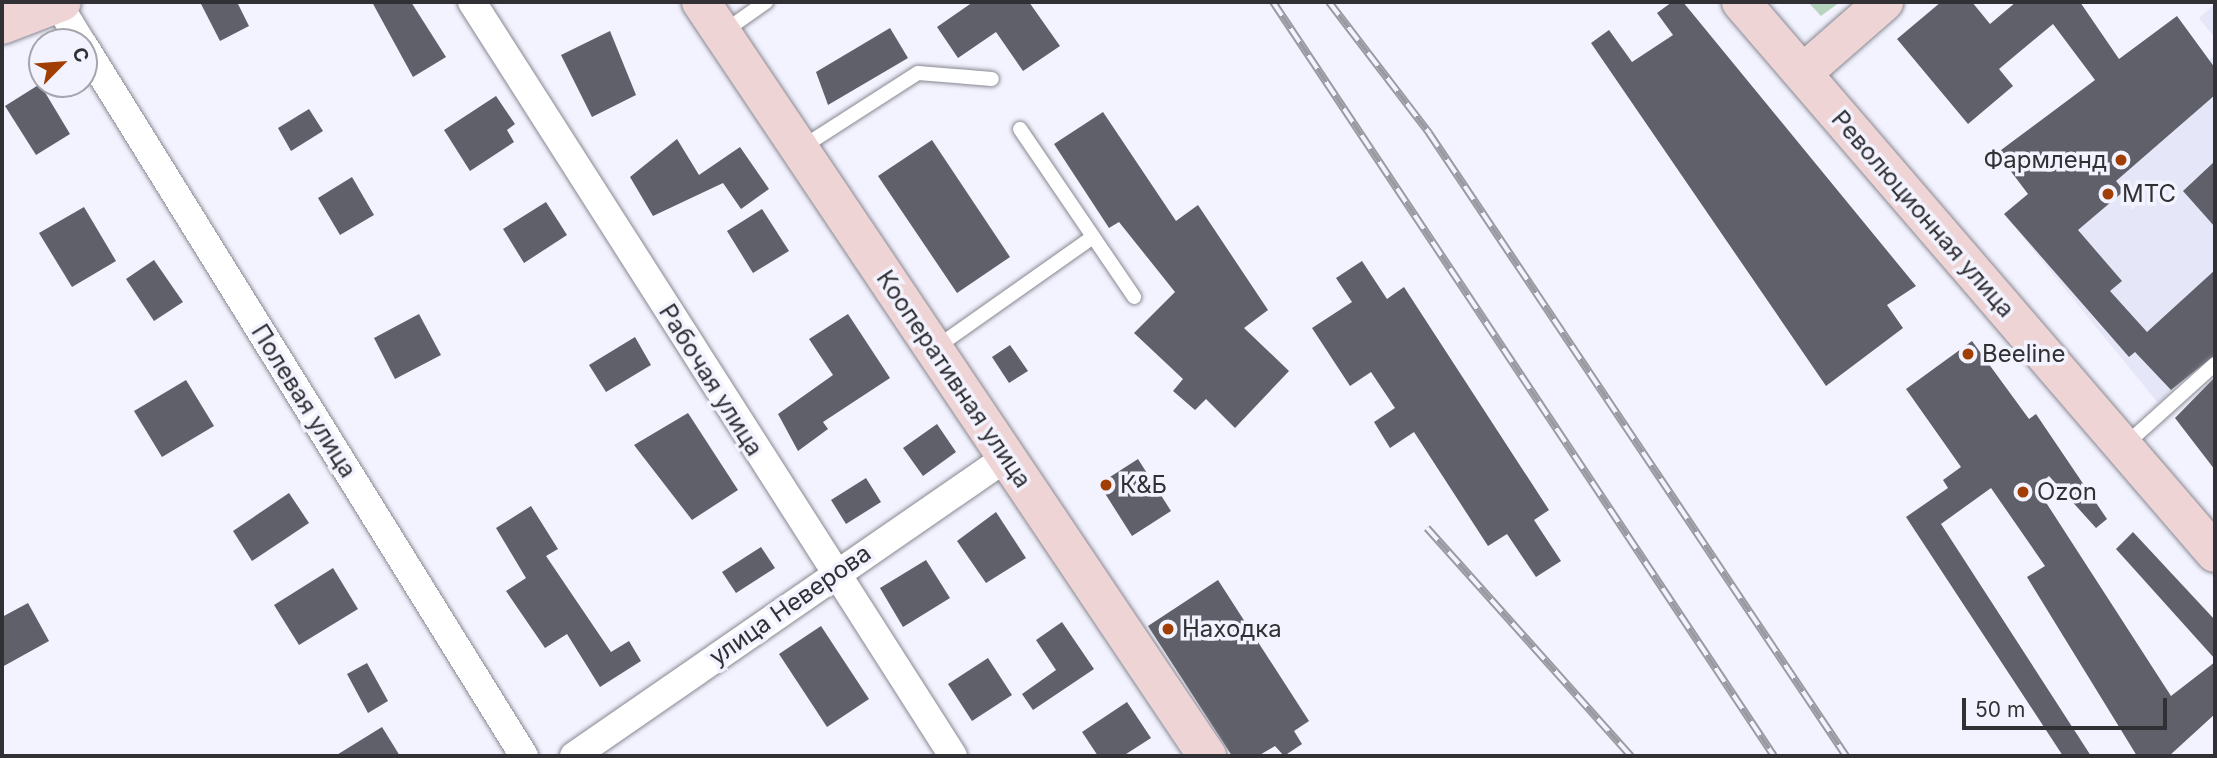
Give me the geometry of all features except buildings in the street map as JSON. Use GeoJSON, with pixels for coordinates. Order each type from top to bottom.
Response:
{"type":"FeatureCollection","features":[{"type":"Feature","properties":{"kind":"street","name":"Рабочая улица"},"geometry":{"type":"LineString","coordinates":[[472,2],[953,756]]}},
{"type":"Feature","properties":{"kind":"street","name":"Кооперативная улица"},"geometry":{"type":"LineString","coordinates":[[701,2],[1207,756]]}},
{"type":"Feature","properties":{"kind":"street","name":"Революционная улица"},"geometry":{"type":"LineString","coordinates":[[1741,2],[2215,553]]}},
{"type":"Feature","properties":{"kind":"street"},"geometry":{"type":"LineString","coordinates":[[1802,73],[1884,2]]}},
{"type":"Feature","properties":{"kind":"street"},"geometry":{"type":"LineString","coordinates":[[2,25],[60,3]]}},
{"type":"Feature","properties":{"kind":"street","name":"Полевая улица"},"geometry":{"type":"LineString","coordinates":[[60,3],[74,28]]}},
{"type":"Feature","properties":{"kind":"street","name":"Полевая улица"},"geometry":{"type":"LineString","coordinates":[[98,68],[524,756]]}},
{"type":"Feature","properties":{"kind":"street","name":"улица Неверова"},"geometry":{"type":"LineString","coordinates":[[575,756],[1007,457]]}},
{"type":"Feature","properties":{"kind":"lane"},"geometry":{"type":"LineString","coordinates":[[722,33],[766,2]]}},
{"type":"Feature","properties":{"kind":"lane"},"geometry":{"type":"LineString","coordinates":[[799,149],[918,73],[992,79]]}},
{"type":"Feature","properties":{"kind":"lane"},"geometry":{"type":"LineString","coordinates":[[1020,129],[1133,297]]}},
{"type":"Feature","properties":{"kind":"lane"},"geometry":{"type":"LineString","coordinates":[[934,349],[1093,237]]}},
{"type":"Feature","properties":{"kind":"lane"},"geometry":{"type":"LineString","coordinates":[[2123,447],[2215,364]]}},
{"type":"Feature","properties":{"kind":"shaded area"},"geometry":{"type":"Polygon","coordinates":[[[2215,4],[2215,38],[2199,18],[2215,4]]]}},
{"type":"Feature","properties":{"kind":"shaded area"},"geometry":{"type":"Polygon","coordinates":[[[2215,55],[2215,349],[2158,403],[2004,214],[2103,131],[2133,126],[2215,55]]]}},
{"type":"Feature","properties":{"kind":"green space"},"geometry":{"type":"Polygon","coordinates":[[[1808,2],[1840,2],[1821,16],[1808,2]]]}},
{"type":"Feature","properties":{"kind":"railway"},"geometry":{"type":"LineString","coordinates":[[1273,2],[1774,756]]}},
{"type":"Feature","properties":{"kind":"railway"},"geometry":{"type":"LineString","coordinates":[[1329,2],[1429,133],[1846,756]]}},
{"type":"Feature","properties":{"kind":"railway"},"geometry":{"type":"LineString","coordinates":[[1427,528],[1631,756]]}},
{"type":"Feature","properties":{"kind":"place","name":"Фармленд"},"geometry":{"type":"Point","coordinates":[2121,160]}},
{"type":"Feature","properties":{"kind":"place","name":"МТС"},"geometry":{"type":"Point","coordinates":[2108,194]}},
{"type":"Feature","properties":{"kind":"place","name":"Beeline"},"geometry":{"type":"Point","coordinates":[1968,354]}},
{"type":"Feature","properties":{"kind":"place","name":"К&Б"},"geometry":{"type":"Point","coordinates":[1106,485]}},
{"type":"Feature","properties":{"kind":"place","name":"Ozon"},"geometry":{"type":"Point","coordinates":[2023,492]}},
{"type":"Feature","properties":{"kind":"place","name":"Находка"},"geometry":{"type":"Point","coordinates":[1168,629]}}]}
